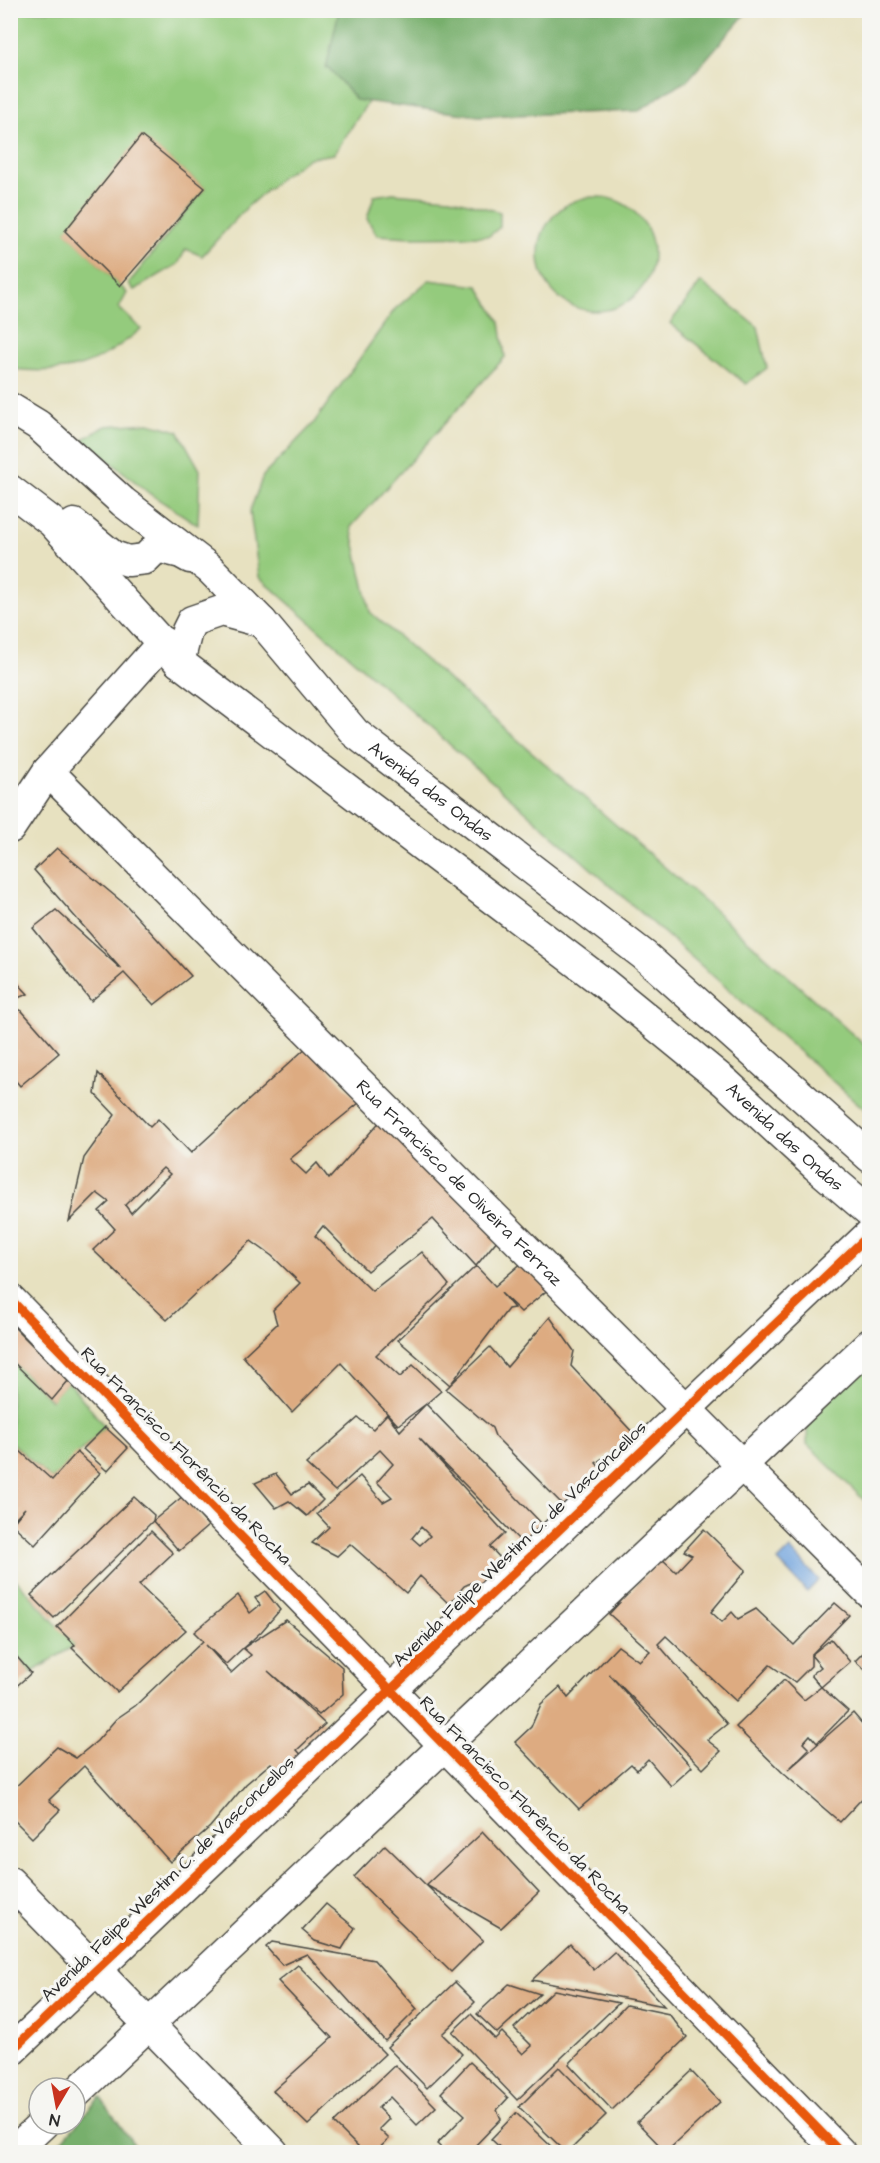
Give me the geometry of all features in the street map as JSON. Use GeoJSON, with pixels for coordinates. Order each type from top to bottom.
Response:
{"type":"FeatureCollection","features":[{"type":"Feature","properties":{"kind":"street","name":"Avenida das Ondas"},"geometry":{"type":"LineString","coordinates":[[10,408],[38,426],[123,502],[210,569],[262,622],[355,733],[645,956],[870,1157]]}},
{"type":"Feature","properties":{"kind":"street","name":"Avenida das Ondas"},"geometry":{"type":"LineString","coordinates":[[11,490],[52,522],[171,652],[605,984],[726,1083],[870,1212]]}},
{"type":"Feature","properties":{"kind":"street"},"geometry":{"type":"LineString","coordinates":[[11,490],[75,524],[113,556],[128,561],[145,560],[157,547],[181,553],[210,569]]}},
{"type":"Feature","properties":{"kind":"street"},"geometry":{"type":"LineString","coordinates":[[10,828],[48,771],[171,652],[192,621],[221,611],[262,622]]}},
{"type":"Feature","properties":{"kind":"street","name":"Rua Francisco de Oliveira Ferraz"},"geometry":{"type":"LineString","coordinates":[[48,771],[870,1593]]}},
{"type":"Feature","properties":{"kind":"street","name":"Avenida Felipe Westim C. de Vasconcellos"},"geometry":{"type":"LineString","coordinates":[[10,2052],[870,1234]]}},
{"type":"Feature","properties":{"kind":"street","name":"Rua Francisco Florêncio da Rocha"},"geometry":{"type":"LineString","coordinates":[[10,1299],[840,2152]]}},
{"type":"Feature","properties":{"kind":"street"},"geometry":{"type":"LineString","coordinates":[[87,2083],[870,1344]]}},
{"type":"Feature","properties":{"kind":"street"},"geometry":{"type":"LineString","coordinates":[[10,1882],[273,2152]]}},
{"type":"Feature","properties":{"kind":"street"},"geometry":{"type":"LineString","coordinates":[[13,2152],[30,2136]]}},
{"type":"Feature","properties":{"kind":"green space"},"geometry":{"type":"Polygon","coordinates":[[[339,10],[748,11],[687,81],[666,92],[639,111],[479,116],[356,100],[328,67],[326,68],[339,10]]]}},
{"type":"Feature","properties":{"kind":"green space"},"geometry":{"type":"Polygon","coordinates":[[[11,11],[339,11],[327,67],[368,102],[334,154],[309,158],[283,176],[247,207],[202,256],[186,249],[178,264],[134,290],[128,284],[205,188],[141,137],[66,231],[127,293],[119,308],[141,329],[110,352],[81,366],[49,371],[11,369],[11,11]]]}},
{"type":"Feature","properties":{"kind":"green space"},"geometry":{"type":"Polygon","coordinates":[[[393,193],[450,198],[500,212],[500,227],[489,236],[377,235],[367,219],[374,196],[393,193]]]}},
{"type":"Feature","properties":{"kind":"green space"},"geometry":{"type":"Polygon","coordinates":[[[596,197],[618,201],[636,214],[649,232],[653,254],[649,276],[636,294],[618,307],[596,311],[574,307],[556,294],[543,276],[539,254],[543,232],[556,214],[574,201],[596,197]]]}},
{"type":"Feature","properties":{"kind":"green space"},"geometry":{"type":"Polygon","coordinates":[[[429,280],[478,286],[500,322],[505,357],[351,527],[370,612],[705,902],[869,1049],[869,1113],[259,577],[250,511],[263,476],[313,424],[395,309],[429,280]]]}},
{"type":"Feature","properties":{"kind":"green space"},"geometry":{"type":"Polygon","coordinates":[[[701,282],[758,327],[767,368],[746,384],[670,323],[701,282]]]}},
{"type":"Feature","properties":{"kind":"green space"},"geometry":{"type":"Polygon","coordinates":[[[149,423],[178,431],[200,470],[198,525],[150,494],[83,439],[106,426],[149,423]]]}},
{"type":"Feature","properties":{"kind":"green space"},"geometry":{"type":"Polygon","coordinates":[[[869,1354],[869,1505],[807,1444],[808,1396],[869,1354]]]}},
{"type":"Feature","properties":{"kind":"green space"},"geometry":{"type":"Polygon","coordinates":[[[10,1359],[51,1400],[68,1381],[105,1427],[52,1480],[11,1442],[10,1359]]]}},
{"type":"Feature","properties":{"kind":"green space"},"geometry":{"type":"Polygon","coordinates":[[[10,1573],[75,1645],[31,1673],[11,1649],[10,1573]]]}},
{"type":"Feature","properties":{"kind":"green space"},"geometry":{"type":"Polygon","coordinates":[[[100,2097],[138,2150],[135,2152],[52,2152],[66,2136],[87,2136],[87,2112],[100,2097]]]}},
{"type":"Feature","properties":{"kind":"water"},"geometry":{"type":"Polygon","coordinates":[[[790,1549],[819,1580],[807,1592],[778,1561],[790,1549]]]}},
{"type":"Feature","properties":{"kind":"building"},"geometry":{"type":"Polygon","coordinates":[[[141,136],[205,188],[120,286],[65,231],[141,136]]]}},
{"type":"Feature","properties":{"kind":"building"},"geometry":{"type":"Polygon","coordinates":[[[57,848],[127,906],[191,976],[154,1005],[124,973],[91,1001],[33,928],[56,910],[121,969],[34,870],[57,848]]]}},
{"type":"Feature","properties":{"kind":"building"},"geometry":{"type":"Polygon","coordinates":[[[10,975],[28,994],[10,1001],[10,975]]]}},
{"type":"Feature","properties":{"kind":"building"},"geometry":{"type":"Polygon","coordinates":[[[10,1006],[22,1011],[59,1053],[20,1086],[10,1074],[10,1006]]]}},
{"type":"Feature","properties":{"kind":"building"},"geometry":{"type":"Polygon","coordinates":[[[309,1045],[359,1103],[290,1159],[306,1174],[317,1163],[329,1179],[383,1118],[498,1239],[476,1266],[433,1219],[367,1271],[323,1226],[315,1236],[372,1291],[422,1252],[449,1285],[376,1355],[400,1377],[413,1365],[441,1391],[398,1425],[341,1363],[292,1412],[243,1356],[277,1324],[273,1310],[300,1283],[272,1256],[251,1241],[167,1320],[93,1250],[115,1229],[99,1211],[109,1202],[97,1193],[69,1221],[84,1158],[115,1115],[95,1094],[98,1073],[150,1127],[158,1119],[191,1153],[309,1045]],[[163,1168],[125,1205],[131,1213],[170,1174],[163,1168]]]}},
{"type":"Feature","properties":{"kind":"building"},"geometry":{"type":"Polygon","coordinates":[[[524,1261],[550,1288],[521,1312],[501,1293],[514,1308],[508,1309],[450,1385],[398,1340],[476,1266],[495,1286],[524,1261]]]}},
{"type":"Feature","properties":{"kind":"building"},"geometry":{"type":"Polygon","coordinates":[[[550,1317],[574,1351],[571,1366],[635,1435],[596,1463],[603,1471],[567,1509],[495,1436],[492,1428],[446,1389],[490,1347],[507,1367],[550,1317]]]}},
{"type":"Feature","properties":{"kind":"building"},"geometry":{"type":"Polygon","coordinates":[[[10,1323],[68,1381],[52,1400],[10,1359],[10,1323]]]}},
{"type":"Feature","properties":{"kind":"building"},"geometry":{"type":"Polygon","coordinates":[[[426,1404],[545,1527],[526,1547],[419,1438],[505,1533],[490,1547],[505,1563],[481,1587],[475,1581],[464,1586],[449,1604],[420,1576],[406,1593],[350,1544],[337,1556],[312,1543],[329,1527],[317,1514],[360,1476],[383,1502],[392,1497],[377,1482],[393,1464],[380,1450],[335,1491],[306,1464],[358,1418],[373,1429],[387,1414],[400,1431],[426,1404]],[[421,1527],[412,1538],[420,1545],[430,1536],[421,1527]]]}},
{"type":"Feature","properties":{"kind":"building"},"geometry":{"type":"Polygon","coordinates":[[[105,1427],[128,1448],[107,1471],[83,1449],[105,1427]]]}},
{"type":"Feature","properties":{"kind":"building"},"geometry":{"type":"Polygon","coordinates":[[[10,1442],[52,1480],[77,1452],[100,1473],[35,1545],[12,1524],[25,1508],[10,1523],[10,1442]]]}},
{"type":"Feature","properties":{"kind":"building"},"geometry":{"type":"Polygon","coordinates":[[[276,1474],[292,1494],[308,1485],[323,1500],[307,1516],[289,1501],[276,1508],[255,1483],[276,1474]]]}},
{"type":"Feature","properties":{"kind":"building"},"geometry":{"type":"Polygon","coordinates":[[[183,1496],[208,1526],[179,1551],[153,1521],[183,1496]]]}},
{"type":"Feature","properties":{"kind":"building"},"geometry":{"type":"Polygon","coordinates":[[[134,1497],[154,1515],[153,1521],[54,1618],[31,1595],[134,1497]]]}},
{"type":"Feature","properties":{"kind":"building"},"geometry":{"type":"Polygon","coordinates":[[[704,1529],[746,1570],[711,1612],[722,1622],[732,1612],[738,1619],[756,1609],[794,1645],[835,1603],[849,1615],[811,1655],[811,1666],[795,1682],[770,1665],[736,1701],[666,1636],[658,1644],[727,1724],[707,1740],[721,1751],[703,1769],[609,1674],[692,1767],[671,1786],[648,1759],[637,1770],[631,1764],[579,1809],[515,1742],[531,1727],[541,1704],[560,1687],[568,1698],[618,1646],[639,1661],[650,1651],[609,1614],[661,1558],[676,1572],[692,1555],[684,1551],[704,1529]]]}},
{"type":"Feature","properties":{"kind":"building"},"geometry":{"type":"Polygon","coordinates":[[[151,1531],[173,1553],[139,1585],[186,1630],[117,1692],[72,1648],[75,1645],[57,1627],[151,1531]]]}},
{"type":"Feature","properties":{"kind":"building"},"geometry":{"type":"Polygon","coordinates":[[[265,1591],[280,1610],[243,1648],[286,1620],[342,1667],[343,1694],[319,1715],[268,1671],[325,1724],[297,1750],[305,1759],[285,1778],[271,1763],[246,1784],[210,1827],[170,1862],[84,1766],[49,1800],[60,1810],[32,1838],[10,1816],[10,1792],[57,1747],[76,1758],[203,1641],[194,1632],[238,1595],[250,1613],[260,1605],[255,1598],[265,1591]],[[206,1645],[231,1673],[251,1655],[243,1648],[226,1664],[206,1645]]]}},
{"type":"Feature","properties":{"kind":"building"},"geometry":{"type":"Polygon","coordinates":[[[831,1639],[850,1662],[821,1687],[811,1675],[821,1667],[811,1655],[831,1639]]]}},
{"type":"Feature","properties":{"kind":"building"},"geometry":{"type":"Polygon","coordinates":[[[870,1646],[870,1674],[855,1661],[870,1646]]]}},
{"type":"Feature","properties":{"kind":"building"},"geometry":{"type":"Polygon","coordinates":[[[10,1649],[31,1673],[10,1692],[10,1649]]]}},
{"type":"Feature","properties":{"kind":"building"},"geometry":{"type":"Polygon","coordinates":[[[784,1680],[804,1700],[821,1687],[848,1711],[817,1743],[810,1735],[803,1743],[809,1749],[788,1770],[853,1713],[870,1733],[870,1790],[840,1822],[784,1774],[736,1727],[784,1680]]]}},
{"type":"Feature","properties":{"kind":"building"},"geometry":{"type":"Polygon","coordinates":[[[483,1832],[539,1892],[501,1928],[426,1885],[483,1832]]]}},
{"type":"Feature","properties":{"kind":"building"},"geometry":{"type":"Polygon","coordinates":[[[385,1845],[483,1940],[451,1972],[354,1877],[385,1845]]]}},
{"type":"Feature","properties":{"kind":"building"},"geometry":{"type":"Polygon","coordinates":[[[326,1904],[355,1928],[342,1949],[315,1941],[302,1930],[326,1904]]]}},
{"type":"Feature","properties":{"kind":"building"},"geometry":{"type":"Polygon","coordinates":[[[272,1942],[374,1960],[417,2009],[385,2041],[307,1954],[282,1965],[266,1947],[272,1942]]]}},
{"type":"Feature","properties":{"kind":"building"},"geometry":{"type":"Polygon","coordinates":[[[570,1944],[594,1970],[614,1952],[664,2006],[532,1980],[570,1944]]]}},
{"type":"Feature","properties":{"kind":"building"},"geometry":{"type":"Polygon","coordinates":[[[298,1965],[385,2054],[308,2125],[273,2091],[332,2038],[278,1981],[298,1965]]]}},
{"type":"Feature","properties":{"kind":"building"},"geometry":{"type":"Polygon","coordinates":[[[455,1982],[475,2002],[442,2034],[462,2054],[427,2088],[387,2047],[455,1982]]]}},
{"type":"Feature","properties":{"kind":"building"},"geometry":{"type":"Polygon","coordinates":[[[509,1984],[540,1994],[497,2033],[477,2014],[509,1984]]]}},
{"type":"Feature","properties":{"kind":"building"},"geometry":{"type":"Polygon","coordinates":[[[554,1990],[619,2003],[517,2100],[452,2032],[471,2014],[495,2039],[502,2032],[523,2054],[532,2046],[514,2028],[554,1990]]]}},
{"type":"Feature","properties":{"kind":"building"},"geometry":{"type":"Polygon","coordinates":[[[626,2005],[669,2014],[687,2037],[612,2110],[569,2064],[626,2005]]]}},
{"type":"Feature","properties":{"kind":"building"},"geometry":{"type":"Polygon","coordinates":[[[470,2062],[508,2098],[497,2110],[501,2119],[469,2152],[446,2152],[437,2144],[465,2115],[441,2093],[470,2062]]]}},
{"type":"Feature","properties":{"kind":"building"},"geometry":{"type":"Polygon","coordinates":[[[395,2065],[436,2107],[417,2125],[390,2097],[378,2108],[389,2119],[379,2129],[389,2139],[375,2152],[363,2152],[334,2123],[395,2065]]]}},
{"type":"Feature","properties":{"kind":"building"},"geometry":{"type":"Polygon","coordinates":[[[559,2067],[606,2115],[568,2152],[519,2107],[559,2067]]]}},
{"type":"Feature","properties":{"kind":"building"},"geometry":{"type":"Polygon","coordinates":[[[691,2071],[720,2102],[666,2152],[637,2122],[691,2071]]]}},
{"type":"Feature","properties":{"kind":"building"},"geometry":{"type":"Polygon","coordinates":[[[516,2113],[557,2152],[505,2152],[491,2139],[516,2113]]]}},
{"type":"Feature","properties":{"kind":"cycle path"},"geometry":{"type":"LineString","coordinates":[[10,2052],[870,1234]]}},
{"type":"Feature","properties":{"kind":"cycle path"},"geometry":{"type":"LineString","coordinates":[[10,1299],[840,2152]]}}]}
